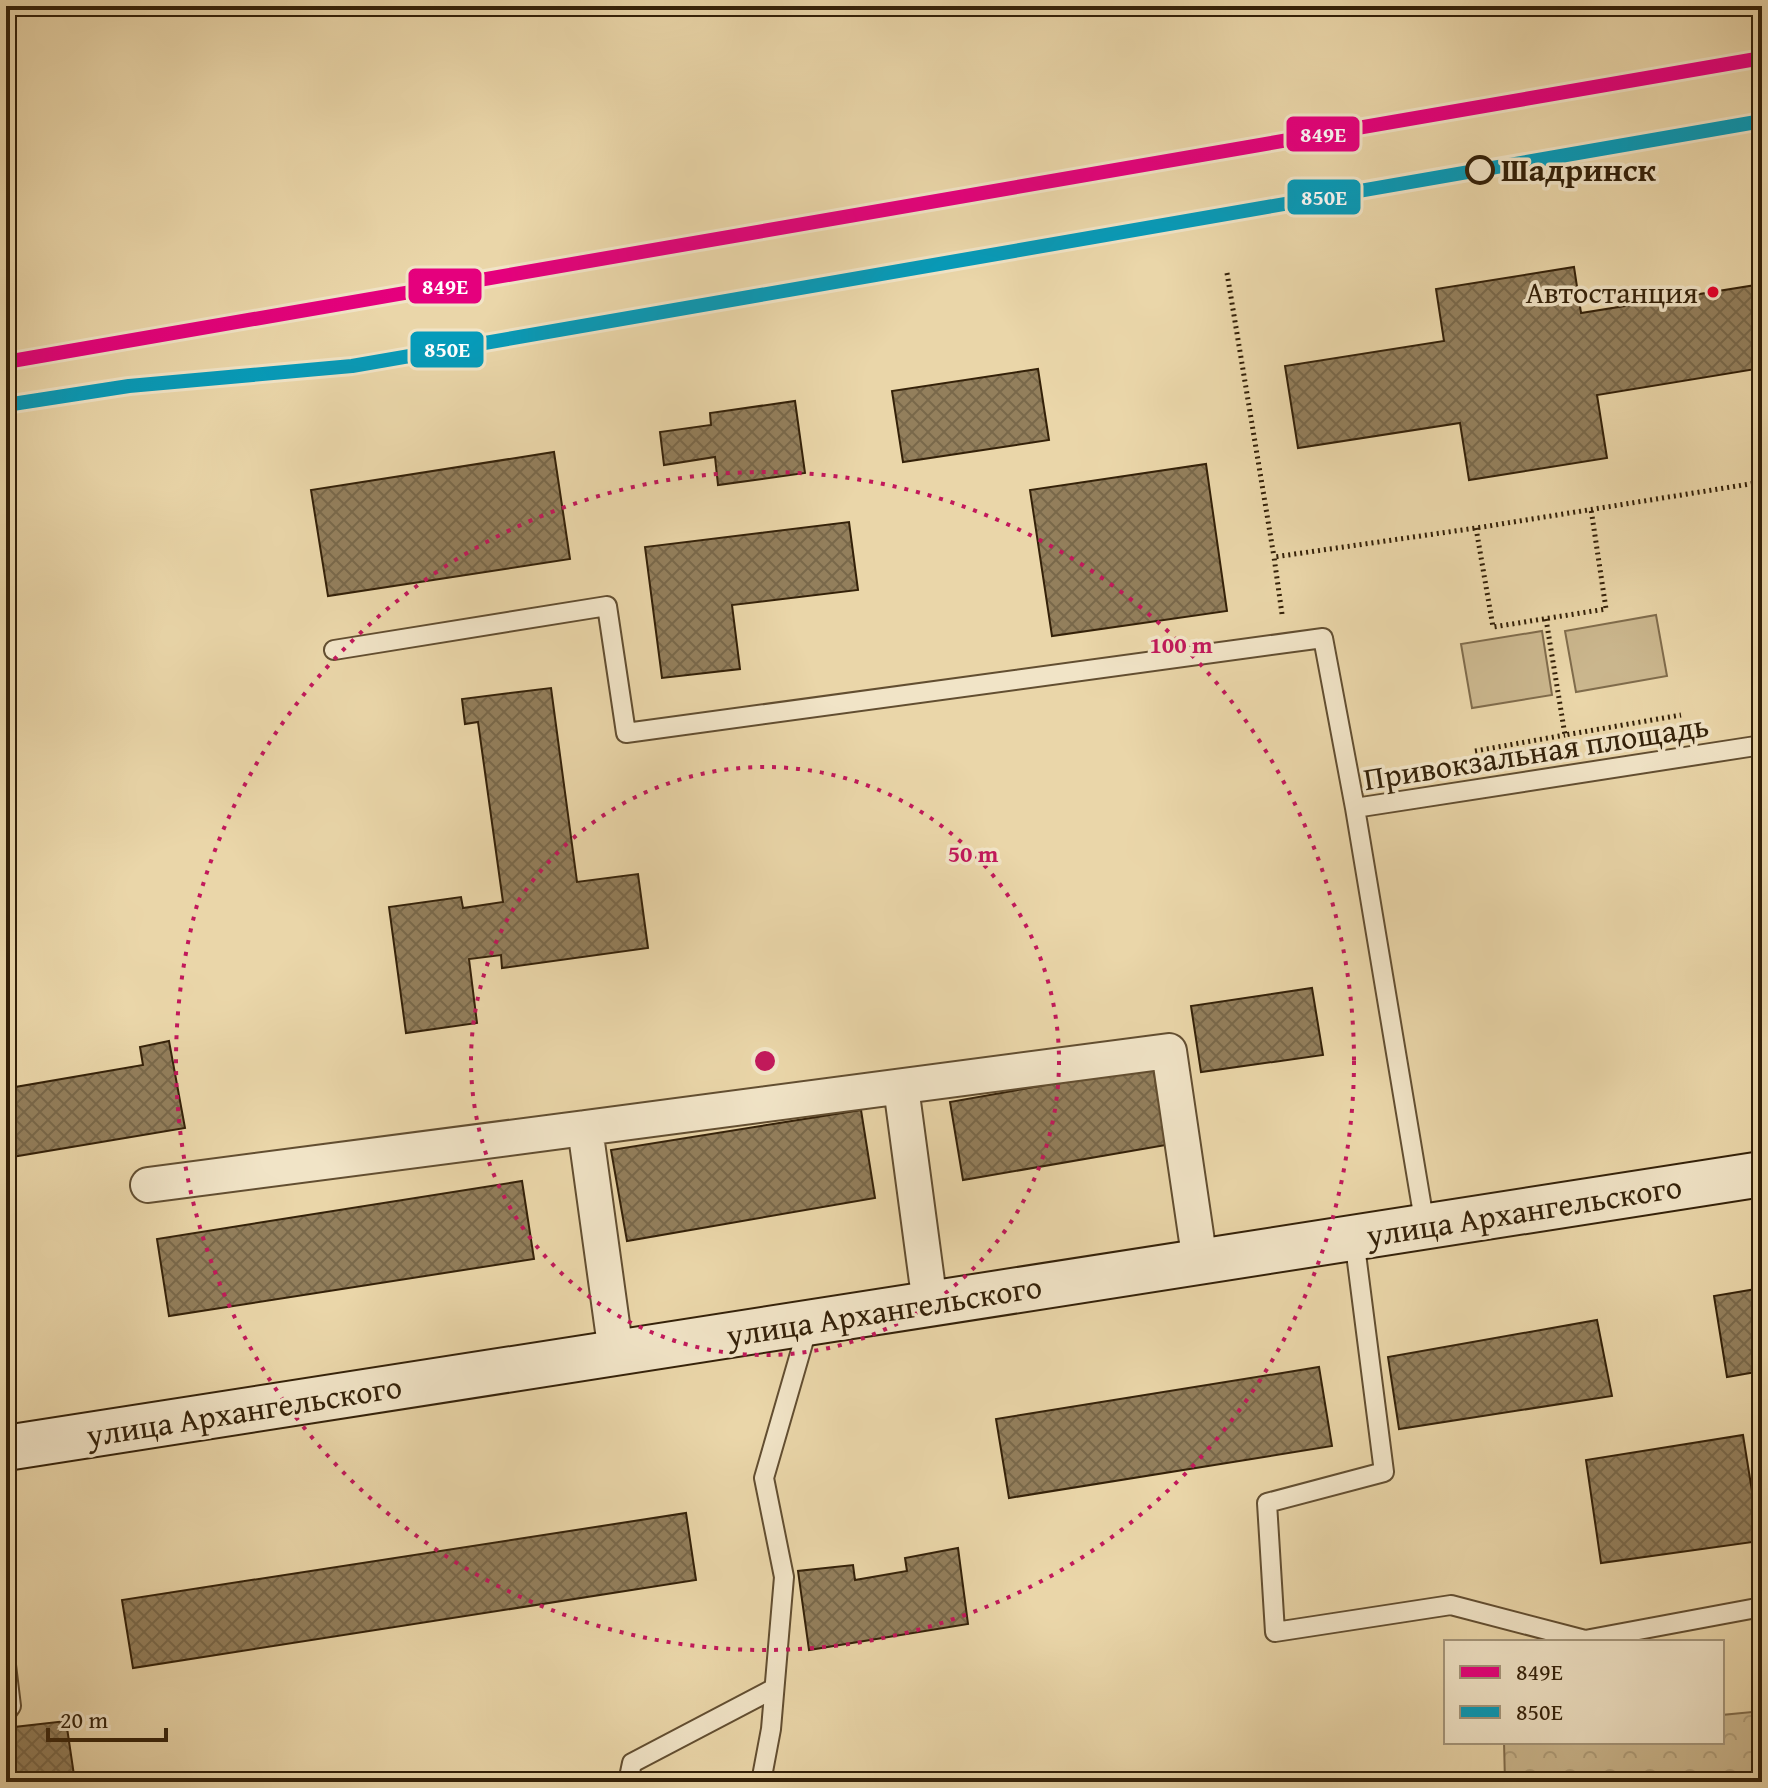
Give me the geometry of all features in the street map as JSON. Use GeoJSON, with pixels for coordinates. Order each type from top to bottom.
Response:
{"type":"FeatureCollection","features":[{"type":"Feature","properties":{"kind":"street"},"geometry":{"type":"LineString","coordinates":[[148,1185],[1169,1051],[1200,1262]]}},
{"type":"Feature","properties":{"kind":"street"},"geometry":{"type":"LineString","coordinates":[[901,1087],[930,1304]]}},
{"type":"Feature","properties":{"kind":"street"},"geometry":{"type":"LineString","coordinates":[[585,1128],[616,1353]]}},
{"type":"Feature","properties":{"kind":"street","name":"улица Архангельского"},"geometry":{"type":"LineString","coordinates":[[6,1448],[1762,1174]]}},
{"type":"Feature","properties":{"kind":"lane"},"geometry":{"type":"LineString","coordinates":[[334,650],[607,606],[626,733],[1323,638],[1355,808]]}},
{"type":"Feature","properties":{"kind":"lane","name":"Привокзальная площадь"},"geometry":{"type":"LineString","coordinates":[[1425,1226],[1355,808],[1762,745]]}},
{"type":"Feature","properties":{"kind":"lane"},"geometry":{"type":"LineString","coordinates":[[1354,1238],[1384,1472],[1267,1503],[1275,1632],[1451,1605],[1585,1640],[1762,1607]]}},
{"type":"Feature","properties":{"kind":"lane"},"geometry":{"type":"LineString","coordinates":[[761,1782],[771,1729],[784,1577],[764,1478],[809,1323]]}},
{"type":"Feature","properties":{"kind":"lane"},"geometry":{"type":"LineString","coordinates":[[6,1665],[11,1706],[6,1713]]}},
{"type":"Feature","properties":{"kind":"lane"},"geometry":{"type":"LineString","coordinates":[[628,1782],[632,1763],[773,1689]]}},
{"type":"Feature","properties":{"kind":"path"},"geometry":{"type":"LineString","coordinates":[[1227,273],[1286,643]]}},
{"type":"Feature","properties":{"kind":"path"},"geometry":{"type":"LineString","coordinates":[[1274,557],[1762,482]]}},
{"type":"Feature","properties":{"kind":"path"},"geometry":{"type":"LineString","coordinates":[[1476,528],[1493,627],[1546,619],[1606,609],[1591,509]]}},
{"type":"Feature","properties":{"kind":"path"},"geometry":{"type":"LineString","coordinates":[[1546,619],[1565,735]]}},
{"type":"Feature","properties":{"kind":"path"},"geometry":{"type":"LineString","coordinates":[[1475,751],[1681,715]]}},
{"type":"Feature","properties":{"kind":"green space"},"geometry":{"type":"Polygon","coordinates":[[[1656,615],[1667,676],[1576,692],[1565,631],[1656,615]]]}},
{"type":"Feature","properties":{"kind":"green space"},"geometry":{"type":"Polygon","coordinates":[[[1542,631],[1552,695],[1472,708],[1461,644],[1542,631]]]}},
{"type":"Feature","properties":{"kind":"green space"},"geometry":{"type":"Polygon","coordinates":[[[1762,1711],[1762,1782],[1505,1782],[1504,1744],[1724,1744],[1724,1715],[1762,1711]]]}},
{"type":"Feature","properties":{"kind":"building","name":"Шадринск"},"geometry":{"type":"Polygon","coordinates":[[[1574,267],[1581,313],[1762,284],[1762,368],[1597,395],[1607,458],[1469,480],[1460,423],[1298,448],[1285,366],[1444,341],[1436,289],[1574,267]]]}},
{"type":"Feature","properties":{"kind":"building"},"geometry":{"type":"Polygon","coordinates":[[[1038,369],[1049,440],[903,462],[892,391],[1038,369]]]}},
{"type":"Feature","properties":{"kind":"building"},"geometry":{"type":"Polygon","coordinates":[[[795,401],[805,473],[718,485],[715,457],[664,465],[660,432],[711,425],[710,413],[795,401]]]}},
{"type":"Feature","properties":{"kind":"building"},"geometry":{"type":"Polygon","coordinates":[[[554,452],[570,559],[328,596],[311,490],[554,452]]]}},
{"type":"Feature","properties":{"kind":"building"},"geometry":{"type":"Polygon","coordinates":[[[1206,464],[1227,611],[1052,636],[1030,490],[1206,464]]]}},
{"type":"Feature","properties":{"kind":"building"},"geometry":{"type":"Polygon","coordinates":[[[849,522],[858,590],[732,605],[740,669],[662,678],[645,547],[849,522]]]}},
{"type":"Feature","properties":{"kind":"building"},"geometry":{"type":"Polygon","coordinates":[[[551,688],[577,882],[638,874],[648,948],[502,968],[501,955],[469,959],[477,1023],[406,1033],[389,907],[461,897],[463,908],[503,902],[478,722],[465,724],[462,699],[551,688]]]}},
{"type":"Feature","properties":{"kind":"building"},"geometry":{"type":"Polygon","coordinates":[[[1312,988],[1323,1055],[1201,1072],[1191,1006],[1312,988]]]}},
{"type":"Feature","properties":{"kind":"building"},"geometry":{"type":"Polygon","coordinates":[[[169,1041],[185,1128],[6,1158],[6,1072],[12,1070],[15,1087],[143,1065],[140,1047],[169,1041]]]}},
{"type":"Feature","properties":{"kind":"building"},"geometry":{"type":"Polygon","coordinates":[[[1153,1066],[1166,1145],[963,1180],[950,1102],[1153,1066]]]}},
{"type":"Feature","properties":{"kind":"building"},"geometry":{"type":"Polygon","coordinates":[[[861,1110],[875,1198],[627,1241],[611,1150],[861,1110]]]}},
{"type":"Feature","properties":{"kind":"building"},"geometry":{"type":"Polygon","coordinates":[[[522,1181],[534,1259],[169,1316],[157,1239],[522,1181]]]}},
{"type":"Feature","properties":{"kind":"building"},"geometry":{"type":"Polygon","coordinates":[[[1762,1288],[1762,1371],[1727,1377],[1714,1296],[1762,1288]]]}},
{"type":"Feature","properties":{"kind":"building"},"geometry":{"type":"Polygon","coordinates":[[[1597,1320],[1612,1396],[1399,1429],[1388,1357],[1597,1320]]]}},
{"type":"Feature","properties":{"kind":"building"},"geometry":{"type":"Polygon","coordinates":[[[1319,1367],[1332,1446],[1009,1498],[996,1419],[1319,1367]]]}},
{"type":"Feature","properties":{"kind":"building"},"geometry":{"type":"Polygon","coordinates":[[[1743,1435],[1760,1541],[1601,1563],[1586,1460],[1743,1435]]]}},
{"type":"Feature","properties":{"kind":"building"},"geometry":{"type":"Polygon","coordinates":[[[686,1513],[696,1580],[133,1668],[122,1600],[686,1513]]]}},
{"type":"Feature","properties":{"kind":"building"},"geometry":{"type":"Polygon","coordinates":[[[958,1548],[968,1624],[809,1650],[798,1571],[853,1565],[855,1580],[907,1571],[905,1558],[958,1548]]]}},
{"type":"Feature","properties":{"kind":"building"},"geometry":{"type":"Polygon","coordinates":[[[66,1721],[75,1782],[6,1782],[6,1728],[66,1721]]]}},
{"type":"Feature","properties":{"kind":"transit line","name":"849Е"},"geometry":{"type":"LineString","coordinates":[[6,362],[1762,58]]}},
{"type":"Feature","properties":{"kind":"transit line","name":"850Е"},"geometry":{"type":"LineString","coordinates":[[6,405],[129,386],[352,366],[1762,121]]}},
{"type":"Feature","properties":{"kind":"place","name":"Шадринск"},"geometry":{"type":"Point","coordinates":[1480,170]}},
{"type":"Feature","properties":{"kind":"place","name":"Автостанция"},"geometry":{"type":"Point","coordinates":[1713,292]}}]}
